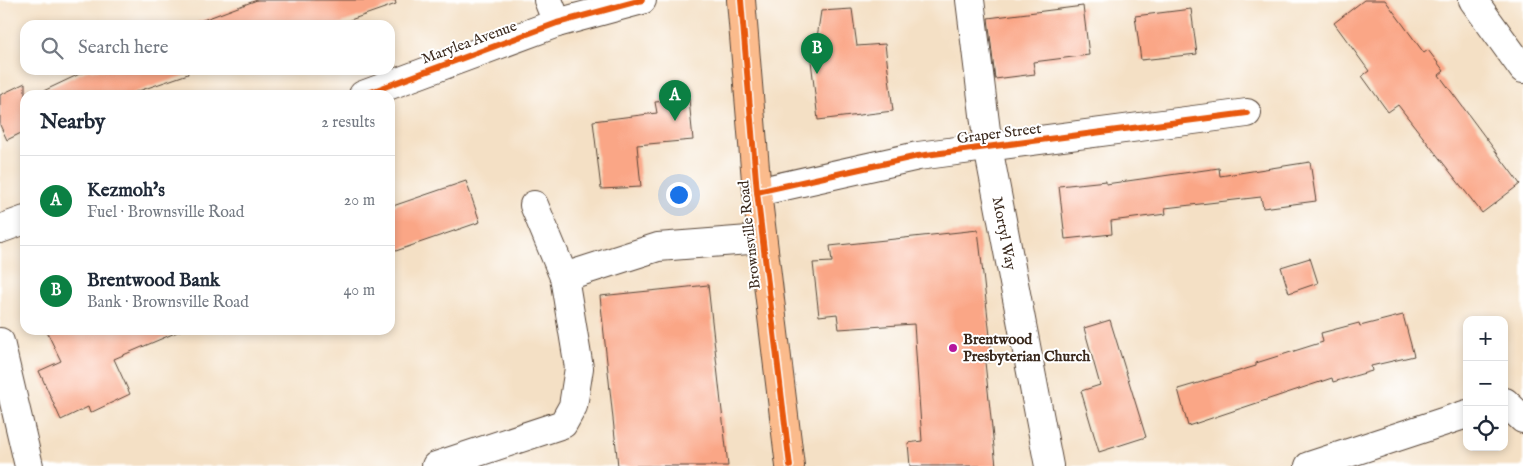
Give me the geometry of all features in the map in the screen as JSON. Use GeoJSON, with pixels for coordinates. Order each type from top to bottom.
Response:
{"type":"FeatureCollection","features":[{"type":"Feature","properties":{"kind":"main road","name":"Brownsville Road"},"geometry":{"type":"LineString","coordinates":[[741,0],[756,192],[790,466]]}},
{"type":"Feature","properties":{"kind":"street","name":"Marylea Avenue"},"geometry":{"type":"LineString","coordinates":[[374,90],[553,12],[642,0]]}},
{"type":"Feature","properties":{"kind":"street","name":"Mortyl Way"},"geometry":{"type":"LineString","coordinates":[[970,0],[988,147],[1049,466]]}},
{"type":"Feature","properties":{"kind":"street"},"geometry":{"type":"LineString","coordinates":[[1473,0],[1523,69]]}},
{"type":"Feature","properties":{"kind":"street","name":"Graper Street"},"geometry":{"type":"LineString","coordinates":[[756,192],[918,156],[1247,113]]}},
{"type":"Feature","properties":{"kind":"street"},"geometry":{"type":"LineString","coordinates":[[436,466],[563,424],[574,406],[579,368],[564,277],[534,205]]}},
{"type":"Feature","properties":{"kind":"street"},"geometry":{"type":"LineString","coordinates":[[0,230],[20,222]]}},
{"type":"Feature","properties":{"kind":"street"},"geometry":{"type":"LineString","coordinates":[[564,277],[658,248],[762,239]]}},
{"type":"Feature","properties":{"kind":"street"},"geometry":{"type":"LineString","coordinates":[[0,342],[29,466]]}},
{"type":"Feature","properties":{"kind":"street"},"geometry":{"type":"LineString","coordinates":[[1309,466],[1463,415]]}},
{"type":"Feature","properties":{"kind":"building"},"geometry":{"type":"Polygon","coordinates":[[[257,0],[395,0],[396,4],[350,20],[203,20],[257,0]]]}},
{"type":"Feature","properties":{"kind":"building"},"geometry":{"type":"Polygon","coordinates":[[[1364,0],[1385,0],[1424,53],[1428,50],[1444,71],[1439,75],[1520,184],[1482,213],[1398,105],[1388,112],[1362,76],[1369,71],[1334,23],[1364,0]]]}},
{"type":"Feature","properties":{"kind":"building"},"geometry":{"type":"Polygon","coordinates":[[[1083,6],[1089,55],[1033,62],[1035,74],[995,79],[988,18],[1083,6]]]}},
{"type":"Feature","properties":{"kind":"building"},"geometry":{"type":"Polygon","coordinates":[[[852,9],[857,46],[885,44],[893,111],[818,120],[810,52],[815,51],[821,11],[852,9]]]}},
{"type":"Feature","properties":{"kind":"building"},"geometry":{"type":"Polygon","coordinates":[[[1191,9],[1197,54],[1141,60],[1135,16],[1191,9]]]}},
{"type":"Feature","properties":{"kind":"building"},"geometry":{"type":"Polygon","coordinates":[[[77,75],[185,75],[142,90],[46,90],[77,75]]]}},
{"type":"Feature","properties":{"kind":"building"},"geometry":{"type":"Polygon","coordinates":[[[25,83],[25,90],[20,90],[20,134],[7,140],[0,125],[0,95],[25,83]]]}},
{"type":"Feature","properties":{"kind":"building"},"geometry":{"type":"Polygon","coordinates":[[[689,99],[693,140],[637,145],[641,187],[601,189],[593,121],[657,113],[655,102],[689,99]]]}},
{"type":"Feature","properties":{"kind":"building"},"geometry":{"type":"Polygon","coordinates":[[[1310,162],[1316,201],[1263,208],[1261,197],[1165,208],[1166,214],[1111,221],[1112,234],[1065,239],[1059,186],[1106,181],[1106,184],[1219,168],[1220,176],[1310,162]]]}},
{"type":"Feature","properties":{"kind":"building"},"geometry":{"type":"Polygon","coordinates":[[[466,181],[480,222],[395,251],[395,205],[466,181]]]}},
{"type":"Feature","properties":{"kind":"building","name":"Brentwood Presbyterian Church"},"geometry":{"type":"Polygon","coordinates":[[[978,230],[991,345],[991,362],[985,362],[996,466],[910,466],[908,443],[922,441],[914,324],[839,329],[837,314],[819,316],[813,263],[832,262],[830,246],[978,230]]]}},
{"type":"Feature","properties":{"kind":"building"},"geometry":{"type":"Polygon","coordinates":[[[1310,258],[1318,283],[1289,293],[1281,267],[1310,258]]]}},
{"type":"Feature","properties":{"kind":"building"},"geometry":{"type":"Polygon","coordinates":[[[708,285],[728,466],[618,466],[600,296],[708,285]]]}},
{"type":"Feature","properties":{"kind":"building"},"geometry":{"type":"Polygon","coordinates":[[[1403,315],[1414,356],[1371,366],[1372,371],[1333,382],[1332,378],[1188,426],[1178,389],[1256,366],[1256,363],[1323,342],[1321,333],[1359,323],[1360,326],[1403,315]]]}},
{"type":"Feature","properties":{"kind":"building"},"geometry":{"type":"Polygon","coordinates":[[[1110,320],[1146,437],[1099,452],[1081,391],[1100,385],[1084,328],[1110,320]]]}},
{"type":"Feature","properties":{"kind":"building"},"geometry":{"type":"Polygon","coordinates":[[[48,335],[170,335],[114,359],[130,394],[90,413],[88,407],[61,420],[39,371],[61,361],[48,335]]]}},
{"type":"Feature","properties":{"kind":"cycle path"},"geometry":{"type":"LineString","coordinates":[[376,90],[557,23],[642,0]]}},
{"type":"Feature","properties":{"kind":"cycle path"},"geometry":{"type":"LineString","coordinates":[[741,0],[757,192],[790,466]]}},
{"type":"Feature","properties":{"kind":"cycle path"},"geometry":{"type":"LineString","coordinates":[[757,192],[918,156],[1247,113]]}},
{"type":"Feature","properties":{"kind":"place","name":"Brentwood Bank"},"geometry":{"type":"Point","coordinates":[817,74]}},
{"type":"Feature","properties":{"kind":"place","name":"Kezmoh's"},"geometry":{"type":"Point","coordinates":[675,121]}},
{"type":"Feature","properties":{"kind":"place","name":"Brentwood Presbyterian Church"},"geometry":{"type":"Point","coordinates":[953,348]}}]}
